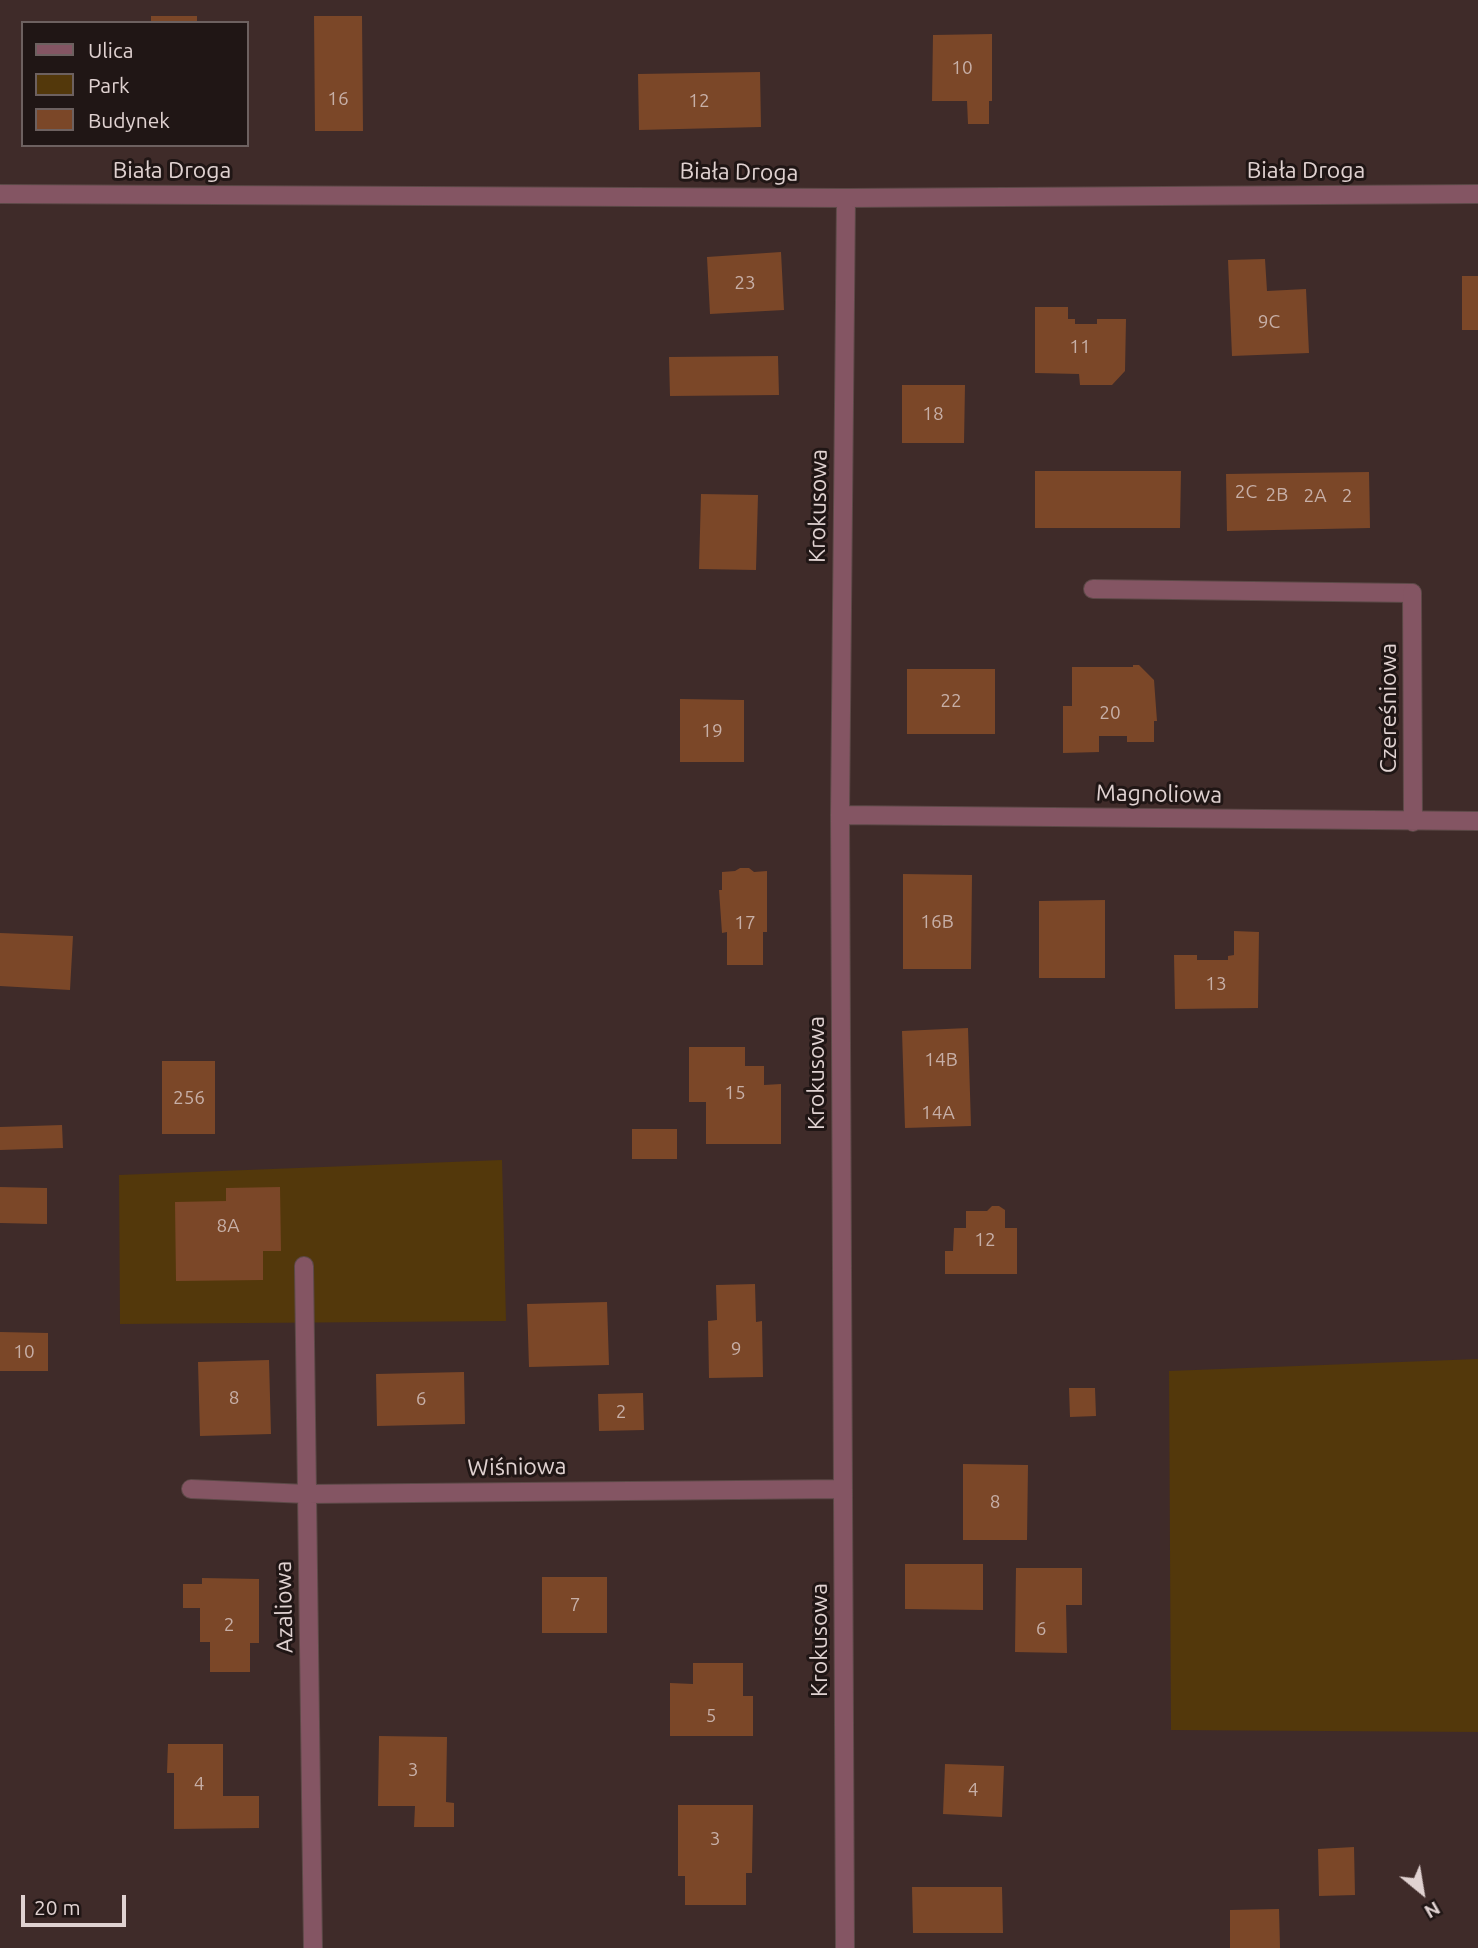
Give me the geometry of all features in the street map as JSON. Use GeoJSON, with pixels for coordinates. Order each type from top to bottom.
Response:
{"type":"FeatureCollection","features":[{"type":"Feature","properties":{"kind":"street","name":"Biała Droga"},"geometry":{"type":"LineString","coordinates":[[0,194],[846,198],[1478,194]]}},
{"type":"Feature","properties":{"kind":"street","name":"Krokusowa"},"geometry":{"type":"LineString","coordinates":[[845,1948],[839,815],[846,198]]}},
{"type":"Feature","properties":{"kind":"street","name":"Czereśniowa"},"geometry":{"type":"LineString","coordinates":[[1093,590],[1412,593],[1413,822]]}},
{"type":"Feature","properties":{"kind":"street","name":"Magnoliowa"},"geometry":{"type":"LineString","coordinates":[[839,815],[1478,821]]}},
{"type":"Feature","properties":{"kind":"street","name":"Azaliowa"},"geometry":{"type":"LineString","coordinates":[[304,1266],[313,1948]]}},
{"type":"Feature","properties":{"kind":"street","name":"Wiśniowa"},"geometry":{"type":"LineString","coordinates":[[191,1489],[307,1493],[843,1489]]}},
{"type":"Feature","properties":{"kind":"green space"},"geometry":{"type":"Polygon","coordinates":[[[502,1160],[506,1321],[120,1324],[119,1175],[502,1160]]]}},
{"type":"Feature","properties":{"kind":"green space"},"geometry":{"type":"Polygon","coordinates":[[[1478,1359],[1478,1732],[1171,1730],[1169,1371],[1478,1359]]]}},
{"type":"Feature","properties":{"kind":"building"},"geometry":{"type":"Polygon","coordinates":[[[151,16],[197,16],[197,21],[151,21],[151,16]]]}},
{"type":"Feature","properties":{"kind":"building"},"geometry":{"type":"Polygon","coordinates":[[[314,16],[362,16],[363,131],[315,131],[314,16]]]}},
{"type":"Feature","properties":{"kind":"building"},"geometry":{"type":"Polygon","coordinates":[[[992,34],[992,101],[989,101],[989,124],[968,124],[967,101],[932,101],[933,35],[992,34]]]}},
{"type":"Feature","properties":{"kind":"building"},"geometry":{"type":"Polygon","coordinates":[[[760,72],[761,127],[639,130],[638,74],[760,72]]]}},
{"type":"Feature","properties":{"kind":"building"},"geometry":{"type":"Polygon","coordinates":[[[781,252],[784,310],[710,314],[707,257],[781,252]]]}},
{"type":"Feature","properties":{"kind":"building"},"geometry":{"type":"Polygon","coordinates":[[[1265,259],[1267,291],[1306,289],[1309,353],[1232,356],[1228,260],[1265,259]]]}},
{"type":"Feature","properties":{"kind":"building"},"geometry":{"type":"Polygon","coordinates":[[[1462,276],[1478,276],[1478,330],[1462,330],[1462,276]]]}},
{"type":"Feature","properties":{"kind":"building"},"geometry":{"type":"Polygon","coordinates":[[[1035,307],[1068,307],[1068,319],[1075,319],[1075,324],[1097,324],[1097,319],[1126,319],[1125,371],[1112,385],[1080,385],[1079,374],[1035,373],[1035,307]]]}},
{"type":"Feature","properties":{"kind":"building"},"geometry":{"type":"Polygon","coordinates":[[[778,356],[779,395],[670,396],[669,357],[778,356]]]}},
{"type":"Feature","properties":{"kind":"building"},"geometry":{"type":"Polygon","coordinates":[[[902,385],[965,385],[964,443],[902,443],[902,385]]]}},
{"type":"Feature","properties":{"kind":"building"},"geometry":{"type":"Polygon","coordinates":[[[1035,471],[1181,471],[1180,528],[1035,528],[1035,471]]]}},
{"type":"Feature","properties":{"kind":"building"},"geometry":{"type":"Polygon","coordinates":[[[1369,472],[1370,528],[1227,531],[1226,474],[1369,472]]]}},
{"type":"Feature","properties":{"kind":"building"},"geometry":{"type":"Polygon","coordinates":[[[701,494],[758,495],[756,570],[699,569],[701,494]]]}},
{"type":"Feature","properties":{"kind":"building"},"geometry":{"type":"Polygon","coordinates":[[[1139,665],[1154,680],[1157,721],[1154,721],[1154,742],[1127,742],[1127,736],[1099,736],[1099,752],[1063,753],[1063,706],[1072,706],[1072,667],[1139,665]]]}},
{"type":"Feature","properties":{"kind":"building"},"geometry":{"type":"Polygon","coordinates":[[[907,669],[995,669],[995,734],[907,734],[907,669]]]}},
{"type":"Feature","properties":{"kind":"building"},"geometry":{"type":"Polygon","coordinates":[[[680,699],[744,700],[744,762],[680,762],[680,699]]]}},
{"type":"Feature","properties":{"kind":"building"},"geometry":{"type":"Polygon","coordinates":[[[749,868],[754,872],[767,871],[767,932],[763,932],[763,965],[727,965],[727,932],[722,933],[719,890],[722,890],[722,872],[749,868]]]}},
{"type":"Feature","properties":{"kind":"building"},"geometry":{"type":"Polygon","coordinates":[[[903,874],[972,875],[971,969],[903,969],[903,874]]]}},
{"type":"Feature","properties":{"kind":"building"},"geometry":{"type":"Polygon","coordinates":[[[1105,900],[1105,978],[1039,978],[1039,901],[1105,900]]]}},
{"type":"Feature","properties":{"kind":"building"},"geometry":{"type":"Polygon","coordinates":[[[1234,931],[1259,932],[1258,1008],[1175,1009],[1174,955],[1197,955],[1197,960],[1228,960],[1228,956],[1234,955],[1234,931]]]}},
{"type":"Feature","properties":{"kind":"building"},"geometry":{"type":"Polygon","coordinates":[[[0,933],[73,936],[70,990],[0,986],[0,933]]]}},
{"type":"Feature","properties":{"kind":"building"},"geometry":{"type":"Polygon","coordinates":[[[968,1028],[971,1126],[905,1128],[902,1031],[968,1028]]]}},
{"type":"Feature","properties":{"kind":"building"},"geometry":{"type":"Polygon","coordinates":[[[689,1047],[745,1047],[745,1066],[764,1066],[764,1085],[781,1084],[781,1144],[706,1144],[706,1102],[689,1102],[689,1047]]]}},
{"type":"Feature","properties":{"kind":"building"},"geometry":{"type":"Polygon","coordinates":[[[162,1061],[215,1061],[215,1134],[162,1134],[162,1061]]]}},
{"type":"Feature","properties":{"kind":"building"},"geometry":{"type":"Polygon","coordinates":[[[62,1125],[63,1148],[0,1150],[0,1127],[62,1125]]]}},
{"type":"Feature","properties":{"kind":"building"},"geometry":{"type":"Polygon","coordinates":[[[632,1129],[677,1129],[677,1159],[632,1159],[632,1129]]]}},
{"type":"Feature","properties":{"kind":"building"},"geometry":{"type":"Polygon","coordinates":[[[0,1187],[47,1188],[47,1224],[0,1223],[0,1187]]]}},
{"type":"Feature","properties":{"kind":"building"},"geometry":{"type":"Polygon","coordinates":[[[280,1187],[281,1251],[263,1251],[263,1280],[176,1281],[175,1202],[226,1201],[226,1188],[280,1187]]]}},
{"type":"Feature","properties":{"kind":"building"},"geometry":{"type":"Polygon","coordinates":[[[992,1206],[1005,1210],[1005,1228],[1017,1228],[1017,1274],[945,1274],[945,1251],[953,1251],[954,1228],[966,1228],[966,1211],[987,1211],[992,1206]]]}},
{"type":"Feature","properties":{"kind":"building"},"geometry":{"type":"Polygon","coordinates":[[[755,1284],[756,1322],[762,1321],[763,1377],[709,1378],[708,1321],[717,1320],[716,1285],[755,1284]]]}},
{"type":"Feature","properties":{"kind":"building"},"geometry":{"type":"Polygon","coordinates":[[[607,1302],[609,1365],[529,1367],[527,1304],[607,1302]]]}},
{"type":"Feature","properties":{"kind":"building"},"geometry":{"type":"Polygon","coordinates":[[[0,1332],[48,1333],[48,1371],[0,1371],[0,1332]]]}},
{"type":"Feature","properties":{"kind":"building"},"geometry":{"type":"Polygon","coordinates":[[[269,1360],[271,1434],[200,1436],[198,1362],[269,1360]]]}},
{"type":"Feature","properties":{"kind":"building"},"geometry":{"type":"Polygon","coordinates":[[[464,1372],[465,1424],[377,1426],[376,1374],[464,1372]]]}},
{"type":"Feature","properties":{"kind":"building"},"geometry":{"type":"Polygon","coordinates":[[[1069,1388],[1095,1388],[1096,1416],[1070,1417],[1069,1388]]]}},
{"type":"Feature","properties":{"kind":"building"},"geometry":{"type":"Polygon","coordinates":[[[643,1393],[644,1430],[599,1431],[598,1394],[643,1393]]]}},
{"type":"Feature","properties":{"kind":"building"},"geometry":{"type":"Polygon","coordinates":[[[963,1464],[1028,1465],[1027,1540],[963,1540],[963,1464]]]}},
{"type":"Feature","properties":{"kind":"building"},"geometry":{"type":"Polygon","coordinates":[[[905,1564],[983,1564],[983,1610],[905,1609],[905,1564]]]}},
{"type":"Feature","properties":{"kind":"building"},"geometry":{"type":"Polygon","coordinates":[[[1016,1568],[1082,1568],[1082,1605],[1066,1605],[1067,1653],[1015,1652],[1016,1568]]]}},
{"type":"Feature","properties":{"kind":"building"},"geometry":{"type":"Polygon","coordinates":[[[542,1577],[607,1577],[607,1633],[542,1633],[542,1577]]]}},
{"type":"Feature","properties":{"kind":"building"},"geometry":{"type":"Polygon","coordinates":[[[202,1578],[259,1579],[259,1643],[250,1643],[250,1672],[210,1672],[210,1642],[200,1642],[200,1608],[183,1608],[183,1584],[202,1584],[202,1578]]]}},
{"type":"Feature","properties":{"kind":"building"},"geometry":{"type":"Polygon","coordinates":[[[693,1663],[743,1663],[743,1696],[753,1696],[753,1736],[670,1736],[670,1683],[693,1684],[693,1663]]]}},
{"type":"Feature","properties":{"kind":"building"},"geometry":{"type":"Polygon","coordinates":[[[379,1736],[447,1737],[446,1802],[454,1803],[454,1827],[414,1827],[415,1806],[378,1806],[379,1736]]]}},
{"type":"Feature","properties":{"kind":"building"},"geometry":{"type":"Polygon","coordinates":[[[168,1744],[223,1744],[223,1796],[259,1796],[259,1828],[174,1829],[174,1773],[167,1773],[168,1744]]]}},
{"type":"Feature","properties":{"kind":"building"},"geometry":{"type":"Polygon","coordinates":[[[945,1764],[1004,1766],[1002,1817],[943,1814],[945,1764]]]}},
{"type":"Feature","properties":{"kind":"building"},"geometry":{"type":"Polygon","coordinates":[[[678,1805],[753,1805],[752,1873],[746,1873],[746,1905],[685,1905],[685,1876],[678,1876],[678,1805]]]}},
{"type":"Feature","properties":{"kind":"building"},"geometry":{"type":"Polygon","coordinates":[[[1354,1847],[1355,1895],[1319,1896],[1318,1849],[1354,1847]]]}},
{"type":"Feature","properties":{"kind":"building"},"geometry":{"type":"Polygon","coordinates":[[[912,1887],[1002,1887],[1003,1933],[913,1933],[912,1887]]]}},
{"type":"Feature","properties":{"kind":"building"},"geometry":{"type":"Polygon","coordinates":[[[1279,1909],[1280,1948],[1230,1948],[1230,1910],[1279,1909]]]}}]}
